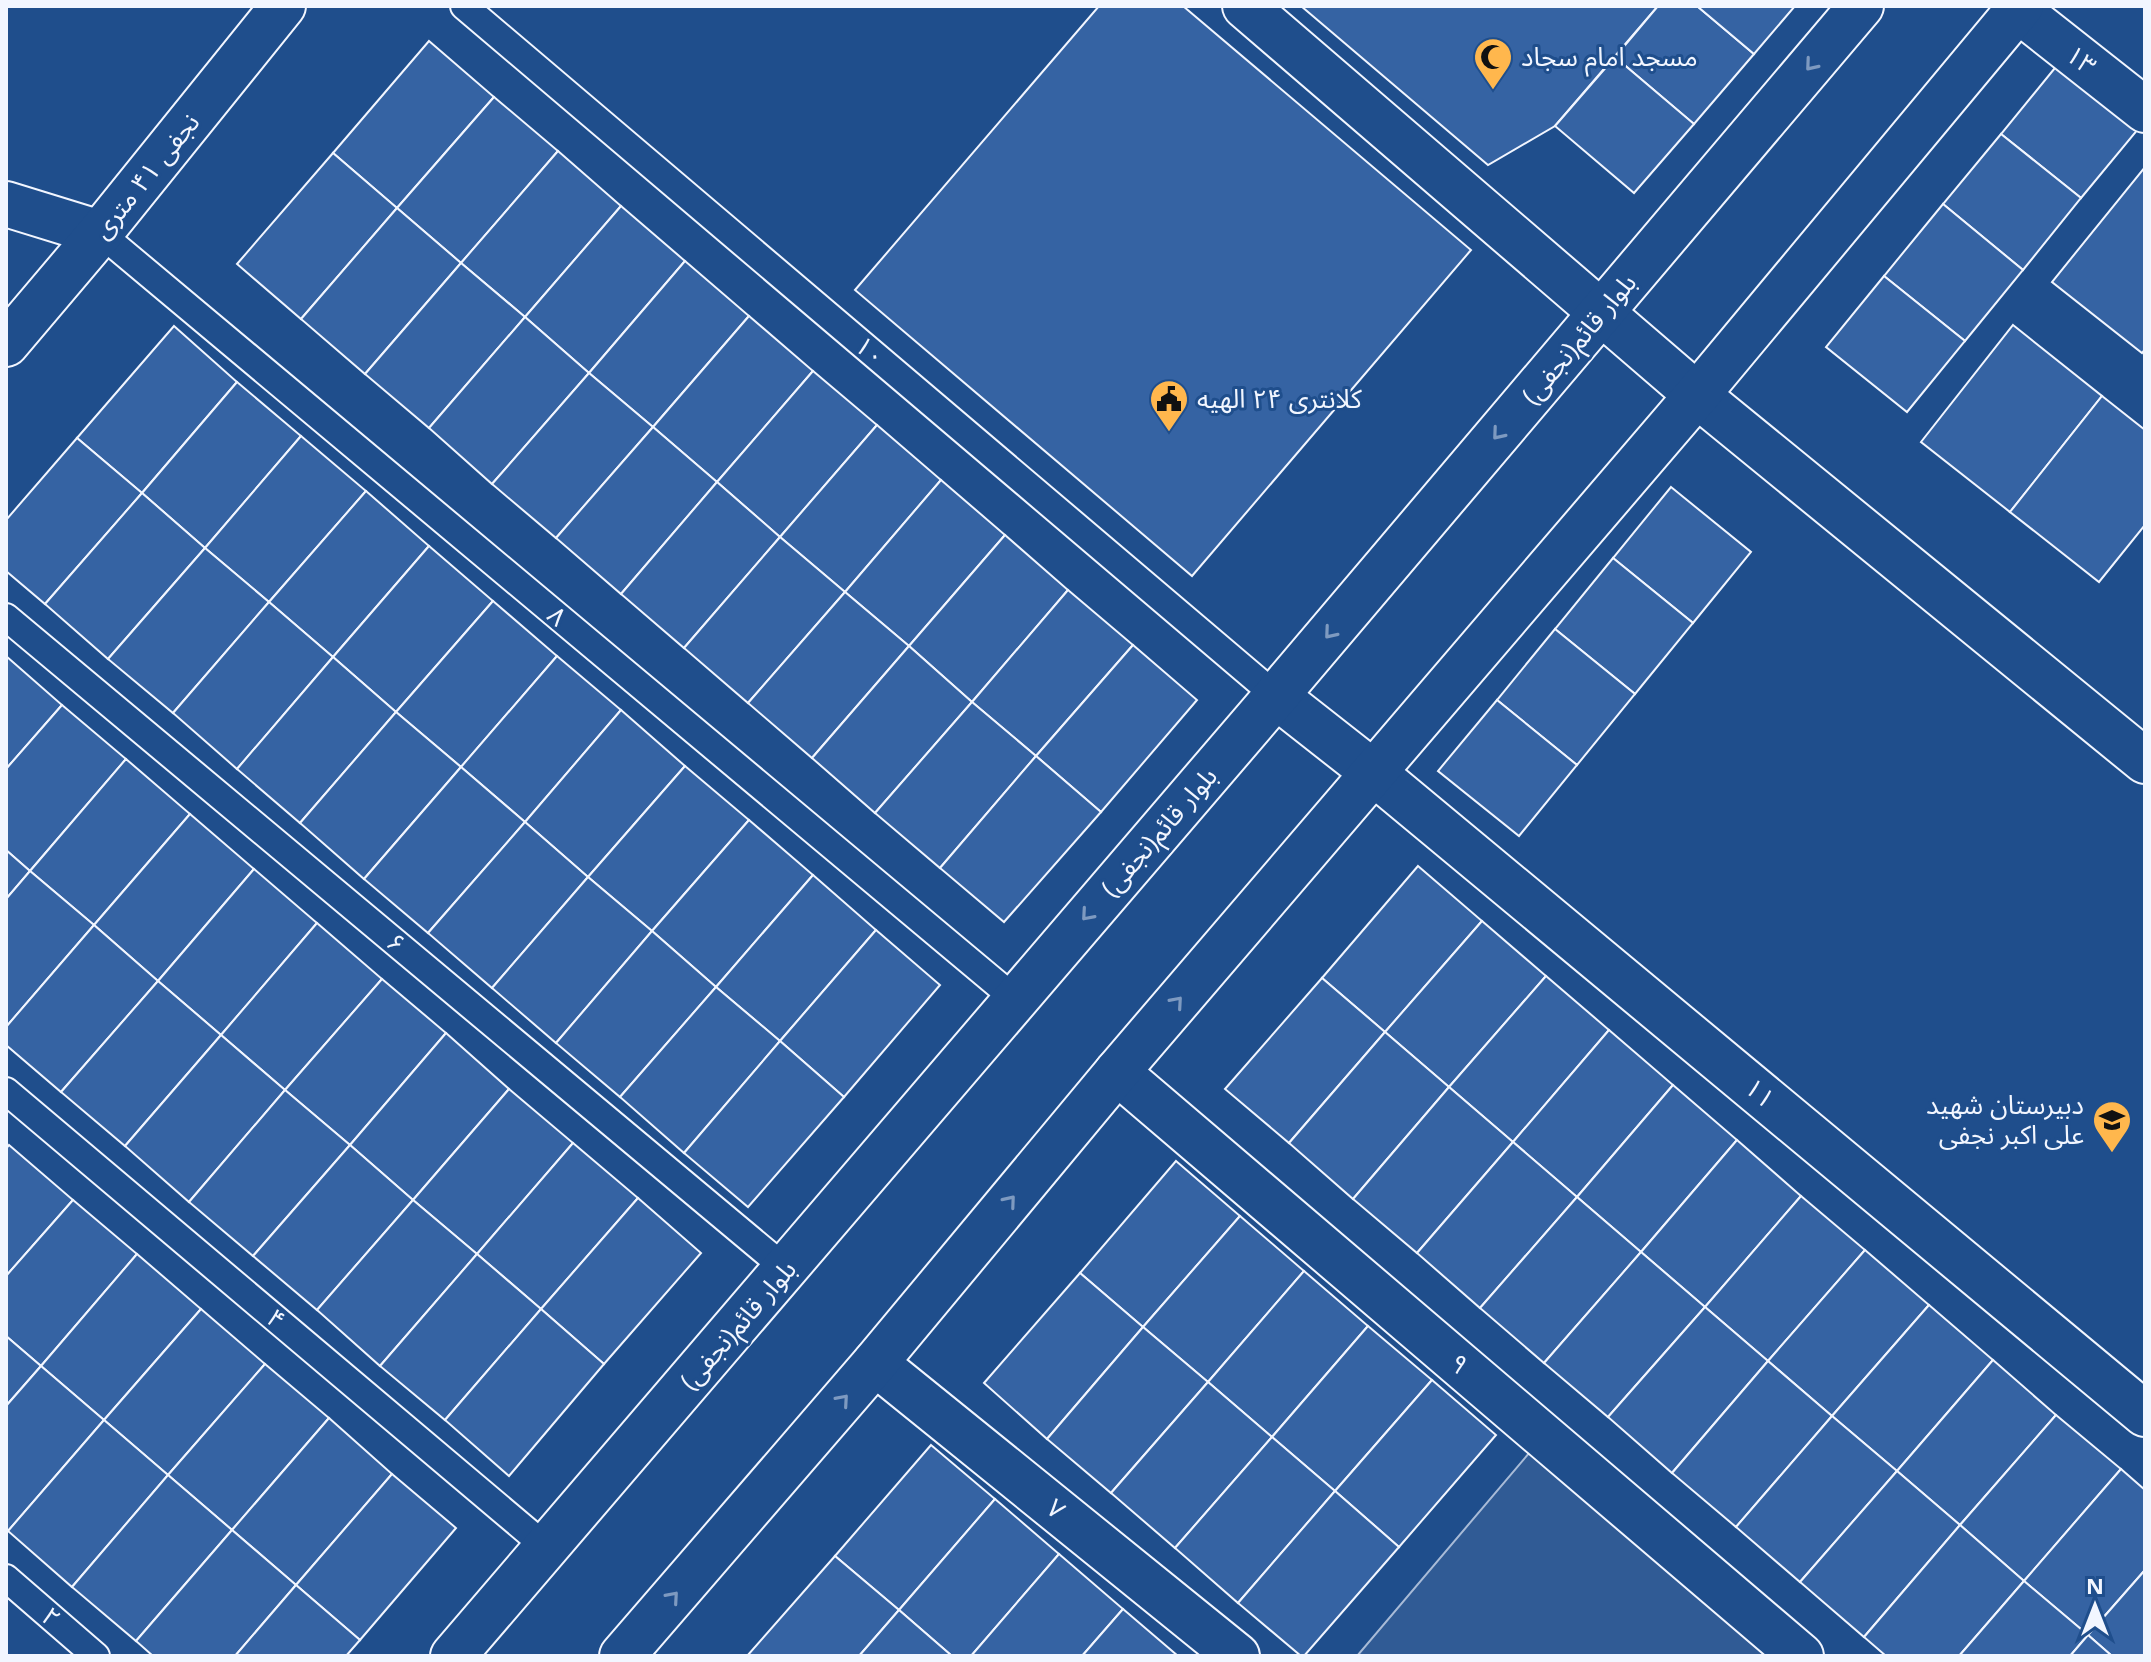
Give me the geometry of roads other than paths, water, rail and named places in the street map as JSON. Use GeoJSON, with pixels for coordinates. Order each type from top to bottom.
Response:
{"type":"FeatureCollection","features":[{"type":"Feature","properties":{"kind":"street","name":"نجفی ۴۱ متری"},"geometry":{"type":"LineString","coordinates":[[6,344],[283,6]]}},
{"type":"Feature","properties":{"kind":"street"},"geometry":{"type":"LineString","coordinates":[[1245,6],[1697,395],[2145,761]]}},
{"type":"Feature","properties":{"kind":"street","name":"بلوار قائم(نجفی)"},"geometry":{"type":"LineString","coordinates":[[453,1656],[1276,696],[1861,6]]}},
{"type":"Feature","properties":{"kind":"street"},"geometry":{"type":"LineString","coordinates":[[633,1652],[1117,1072],[1697,395],[2017,7]]}},
{"type":"Feature","properties":{"kind":"street","name":"۱۳"},"geometry":{"type":"LineString","coordinates":[[2017,7],[2145,110]]}},
{"type":"Feature","properties":{"kind":"street"},"geometry":{"type":"LineString","coordinates":[[6,204],[100,233]]}},
{"type":"Feature","properties":{"kind":"street","name":"۱۱"},"geometry":{"type":"LineString","coordinates":[[1276,696],[1374,773],[2145,1414]]}},
{"type":"Feature","properties":{"kind":"street","name":"۹"},"geometry":{"type":"LineString","coordinates":[[1117,1072],[1801,1656]]}},
{"type":"Feature","properties":{"kind":"street","name":"۷"},"geometry":{"type":"LineString","coordinates":[[875,1363],[1237,1656]]}},
{"type":"Feature","properties":{"kind":"lane","name":"۱۰"},"geometry":{"type":"LineString","coordinates":[[464,6],[1276,696]]}},
{"type":"Feature","properties":{"kind":"lane","name":"۸"},"geometry":{"type":"LineString","coordinates":[[100,233],[1015,999]]}},
{"type":"Feature","properties":{"kind":"lane","name":"۶"},"geometry":{"type":"LineString","coordinates":[[6,617],[786,1269]]}},
{"type":"Feature","properties":{"kind":"lane","name":"۴"},"geometry":{"type":"LineString","coordinates":[[6,1091],[546,1547]]}},
{"type":"Feature","properties":{"kind":"lane","name":"۲"},"geometry":{"type":"LineString","coordinates":[[6,1578],[96,1656]]}},
{"type":"Feature","properties":{"kind":"place","name":"مسجد امام سجاد"},"geometry":{"type":"Point","coordinates":[1493,91]}},
{"type":"Feature","properties":{"kind":"place","name":"کلانتری ۲۴ الهیه"},"geometry":{"type":"Point","coordinates":[1169,433]}},
{"type":"Feature","properties":{"kind":"place","name":"دبیرستان شهید علی اکبر نجفی"},"geometry":{"type":"Point","coordinates":[2112,1154]}}]}
